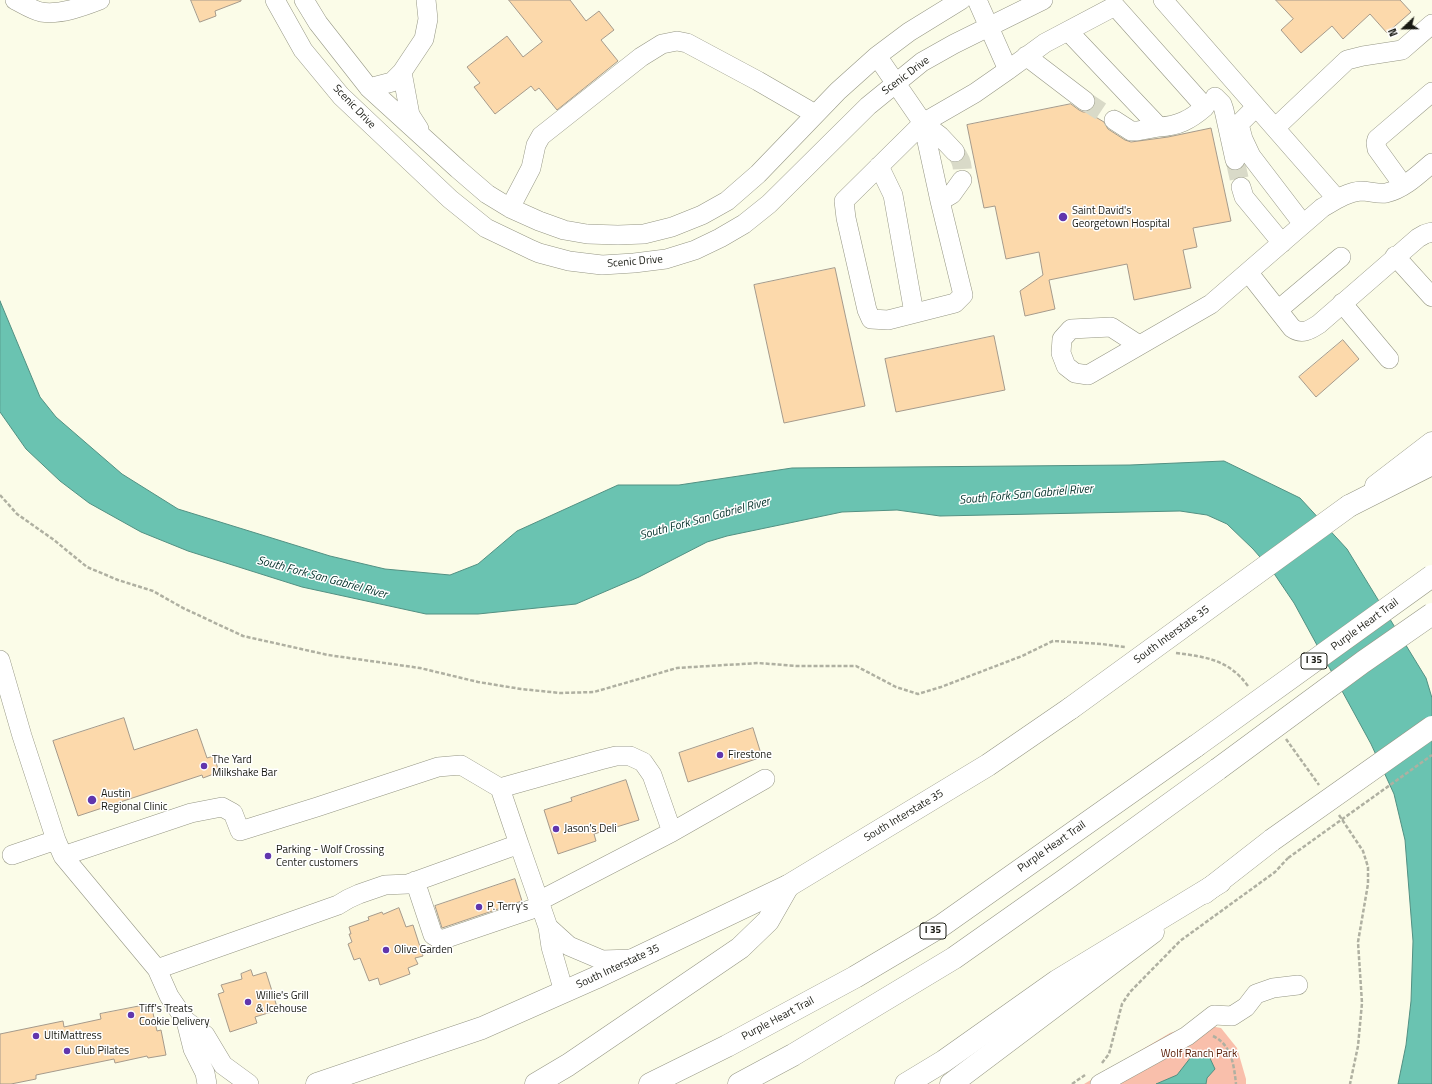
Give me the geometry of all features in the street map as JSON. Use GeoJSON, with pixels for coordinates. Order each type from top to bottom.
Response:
{"type":"FeatureCollection","features":[{"type":"Feature","properties":{"kind":"main road","name":"South Interstate 35"},"geometry":{"type":"LineString","coordinates":[[317,1084],[482,1028],[564,992],[788,886],[988,765],[1071,708],[1349,506],[1432,443]]}},
{"type":"Feature","properties":{"kind":"main road"},"geometry":{"type":"LineString","coordinates":[[1349,506],[1432,464]]}},
{"type":"Feature","properties":{"kind":"main road","name":"Purple Heart Trail"},"geometry":{"type":"LineString","coordinates":[[650,1084],[727,1046],[855,977],[941,926],[1196,746],[1432,576]]}},
{"type":"Feature","properties":{"kind":"main road","name":"I 35"},"geometry":{"type":"LineString","coordinates":[[739,1084],[820,1039],[954,958],[1060,884],[1363,662],[1432,614]]}},
{"type":"Feature","properties":{"kind":"main road"},"geometry":{"type":"LineString","coordinates":[[951,1084],[1220,882],[1272,840],[1432,727]]}},
{"type":"Feature","properties":{"kind":"main road"},"geometry":{"type":"LineString","coordinates":[[906,1084],[944,1061],[1057,981],[1220,882]]}},
{"type":"Feature","properties":{"kind":"main road"},"geometry":{"type":"LineString","coordinates":[[536,1084],[568,1065],[740,948],[768,921],[788,886]]}},
{"type":"Feature","properties":{"kind":"street"},"geometry":{"type":"LineString","coordinates":[[15,0],[40,12],[57,12],[71,10],[100,0]]}},
{"type":"Feature","properties":{"kind":"street","name":"Scenic Drive"},"geometry":{"type":"LineString","coordinates":[[275,0],[303,50],[341,96],[450,199],[486,228],[539,253],[569,261],[602,265],[666,259],[695,250],[744,224],[770,204],[868,106],[922,62],[989,26],[1043,0]]}},
{"type":"Feature","properties":{"kind":"street"},"geometry":{"type":"LineString","coordinates":[[304,0],[318,23],[369,88],[487,194],[510,208],[564,230],[587,234],[618,235],[644,234],[672,226],[702,215],[727,201],[758,174],[838,91],[877,56],[909,32],[961,0]]}},
{"type":"Feature","properties":{"kind":"street"},"geometry":{"type":"LineString","coordinates":[[369,88],[392,82],[402,72],[424,39],[428,19],[426,0]]}},
{"type":"Feature","properties":{"kind":"street"},"geometry":{"type":"LineString","coordinates":[[977,0],[1008,70]]}},
{"type":"Feature","properties":{"kind":"street"},"geometry":{"type":"LineString","coordinates":[[1163,0],[1337,199]]}},
{"type":"Feature","properties":{"kind":"street"},"geometry":{"type":"LineString","coordinates":[[923,123],[963,295],[955,303],[888,320],[871,319],[867,310],[846,218],[844,201],[923,123],[974,93],[1045,42],[1115,6],[1210,102],[1222,104],[1235,160]]}},
{"type":"Feature","properties":{"kind":"street"},"geometry":{"type":"LineString","coordinates":[[1275,128],[1347,60],[1402,50],[1432,24]]}},
{"type":"Feature","properties":{"kind":"street"},"geometry":{"type":"LineString","coordinates":[[1068,31],[1159,127]]}},
{"type":"Feature","properties":{"kind":"street"},"geometry":{"type":"LineString","coordinates":[[510,208],[531,168],[536,145],[541,136],[641,57],[662,44],[677,41],[687,43],[758,81],[815,114]]}},
{"type":"Feature","properties":{"kind":"street"},"geometry":{"type":"LineString","coordinates":[[877,56],[923,123],[940,136],[955,152]]}},
{"type":"Feature","properties":{"kind":"street"},"geometry":{"type":"LineString","coordinates":[[1026,56],[1085,101]]}},
{"type":"Feature","properties":{"kind":"street"},"geometry":{"type":"LineString","coordinates":[[402,72],[410,115],[426,140]]}},
{"type":"Feature","properties":{"kind":"street"},"geometry":{"type":"LineString","coordinates":[[1114,120],[1131,131],[1171,127],[1193,117],[1234,81]]}},
{"type":"Feature","properties":{"kind":"street"},"geometry":{"type":"LineString","coordinates":[[1403,185],[1377,149],[1377,139],[1432,92]]}},
{"type":"Feature","properties":{"kind":"street"},"geometry":{"type":"LineString","coordinates":[[1256,107],[1239,124],[1242,139],[1251,156],[1304,224]]}},
{"type":"Feature","properties":{"kind":"street"},"geometry":{"type":"LineString","coordinates":[[1139,346],[1211,304],[1322,208],[1348,194],[1361,191],[1385,193],[1403,185],[1432,163]]}},
{"type":"Feature","properties":{"kind":"street"},"geometry":{"type":"LineString","coordinates":[[879,166],[893,195],[914,313]]}},
{"type":"Feature","properties":{"kind":"street"},"geometry":{"type":"LineString","coordinates":[[940,201],[952,194],[962,180]]}},
{"type":"Feature","properties":{"kind":"street"},"geometry":{"type":"LineString","coordinates":[[1241,187],[1244,197],[1282,243]]}},
{"type":"Feature","properties":{"kind":"street"},"geometry":{"type":"LineString","coordinates":[[1248,272],[1292,328],[1303,332],[1312,329],[1319,324],[1395,256],[1418,238],[1432,232]]}},
{"type":"Feature","properties":{"kind":"street"},"geometry":{"type":"LineString","coordinates":[[1395,256],[1432,297]]}},
{"type":"Feature","properties":{"kind":"street"},"geometry":{"type":"LineString","coordinates":[[1278,310],[1341,257]]}},
{"type":"Feature","properties":{"kind":"street"},"geometry":{"type":"LineString","coordinates":[[1342,303],[1389,359]]}},
{"type":"Feature","properties":{"kind":"street"},"geometry":{"type":"LineString","coordinates":[[0,660],[22,736],[60,848],[157,969],[169,996],[186,1021],[205,1035],[223,1065],[249,1084]]}},
{"type":"Feature","properties":{"kind":"street"},"geometry":{"type":"LineString","coordinates":[[500,788],[616,756],[630,756],[643,762],[652,775],[672,832]]}},
{"type":"Feature","properties":{"kind":"street"},"geometry":{"type":"LineString","coordinates":[[12,855],[60,848],[191,813],[222,807],[233,813],[240,831],[438,767],[461,765],[500,788],[548,927],[551,947],[564,992]]}},
{"type":"Feature","properties":{"kind":"street"},"geometry":{"type":"LineString","coordinates":[[415,881],[433,935],[441,940],[540,904],[765,779]]}},
{"type":"Feature","properties":{"kind":"street"},"geometry":{"type":"LineString","coordinates":[[157,969],[338,905],[348,898],[385,885],[408,884],[519,844]]}},
{"type":"Feature","properties":{"kind":"street"},"geometry":{"type":"LineString","coordinates":[[548,927],[569,946],[602,960],[634,959]]}},
{"type":"Feature","properties":{"kind":"street"},"geometry":{"type":"LineString","coordinates":[[1097,1074],[1187,1036],[1214,1015],[1232,1016],[1246,1007],[1256,994],[1274,988],[1298,985]]}},
{"type":"Feature","properties":{"kind":"street"},"geometry":{"type":"LineString","coordinates":[[186,1021],[193,1049],[205,1073],[207,1084]]}},
{"type":"Feature","properties":{"kind":"path"},"geometry":{"type":"LineString","coordinates":[[0,495],[17,514],[54,540],[87,567],[118,580],[153,591],[183,608],[244,636],[328,655],[420,668],[478,682],[520,689],[560,693],[594,692],[677,668],[758,663],[797,666],[856,666],[896,687],[918,694],[941,687],[1022,656],[1053,641],[1125,647]]}},
{"type":"Feature","properties":{"kind":"path"},"geometry":{"type":"LineString","coordinates":[[1171,652],[1202,656],[1221,662],[1243,679],[1252,692]]}},
{"type":"Feature","properties":{"kind":"path"},"geometry":{"type":"LineString","coordinates":[[1284,736],[1320,786]]}},
{"type":"Feature","properties":{"kind":"path"},"geometry":{"type":"LineString","coordinates":[[1072,1084],[1097,1074],[1109,1054],[1122,1004],[1130,992],[1180,941],[1275,872],[1288,858],[1432,755]]}},
{"type":"Feature","properties":{"kind":"path"},"geometry":{"type":"LineString","coordinates":[[1337,812],[1363,851],[1368,867],[1368,884],[1358,942],[1362,1003],[1358,1046],[1350,1084]]}},
{"type":"Feature","properties":{"kind":"path"},"geometry":{"type":"LineString","coordinates":[[1187,1036],[1215,1036],[1227,1047],[1234,1062],[1236,1084]]}},
{"type":"Feature","properties":{"kind":"green space","name":"Wolf Ranch Park"},"geometry":{"type":"Polygon","coordinates":[[[1198,1024],[1221,1028],[1237,1048],[1246,1079],[1246,1084],[1084,1084],[1170,1033],[1198,1024]]]}},
{"type":"Feature","properties":{"kind":"water","name":"South Fork San Gabriel River"},"geometry":{"type":"Polygon","coordinates":[[[0,301],[40,397],[56,417],[122,474],[178,509],[330,556],[385,569],[450,575],[478,564],[517,531],[618,485],[679,485],[792,468],[1130,465],[1224,461],[1300,498],[1347,549],[1426,678],[1432,698],[1432,1084],[1398,1084],[1406,1045],[1411,1001],[1413,941],[1405,840],[1394,794],[1371,744],[1294,603],[1273,572],[1253,549],[1227,524],[1207,515],[1180,511],[940,516],[897,510],[842,512],[727,536],[707,542],[639,577],[576,604],[478,614],[426,614],[302,587],[188,551],[141,532],[89,503],[60,481],[26,449],[0,412],[0,301]]]}},
{"type":"Feature","properties":{"kind":"water"},"geometry":{"type":"Polygon","coordinates":[[[1208,1054],[1215,1069],[1207,1078],[1206,1084],[1156,1084],[1177,1075],[1191,1057],[1208,1054]]]}},
{"type":"Feature","properties":{"kind":"building"},"geometry":{"type":"Polygon","coordinates":[[[191,0],[241,1],[215,11],[216,16],[200,22],[191,0]]]}},
{"type":"Feature","properties":{"kind":"building"},"geometry":{"type":"Polygon","coordinates":[[[509,0],[570,0],[586,21],[599,11],[614,30],[601,40],[618,61],[557,110],[539,88],[535,91],[531,86],[495,114],[474,87],[480,83],[467,67],[507,36],[523,57],[542,42],[509,0]]]}},
{"type":"Feature","properties":{"kind":"building"},"geometry":{"type":"Polygon","coordinates":[[[1276,0],[1400,0],[1411,12],[1387,33],[1370,14],[1343,39],[1332,26],[1301,53],[1281,30],[1293,19],[1276,0]]]}},
{"type":"Feature","properties":{"kind":"building"},"geometry":{"type":"Polygon","coordinates":[[[1071,104],[1079,110],[1087,112],[1104,122],[1108,129],[1125,140],[1131,142],[1168,137],[1211,128],[1231,221],[1193,228],[1197,247],[1183,250],[1191,288],[1134,300],[1127,264],[1049,280],[1055,309],[1025,316],[1020,291],[1043,275],[1039,252],[1006,259],[995,206],[984,208],[967,125],[1071,104]]]}},
{"type":"Feature","properties":{"kind":"building"},"geometry":{"type":"Polygon","coordinates":[[[835,268],[865,406],[784,423],[754,285],[835,268]]]}},
{"type":"Feature","properties":{"kind":"building"},"geometry":{"type":"Polygon","coordinates":[[[994,336],[1005,390],[896,412],[885,359],[994,336]]]}},
{"type":"Feature","properties":{"kind":"building"},"geometry":{"type":"Polygon","coordinates":[[[1343,340],[1359,359],[1316,397],[1299,377],[1343,340]]]}},
{"type":"Feature","properties":{"kind":"building"},"geometry":{"type":"Polygon","coordinates":[[[124,718],[134,750],[197,729],[207,758],[214,756],[219,772],[203,778],[202,775],[78,816],[53,741],[124,718]]]}},
{"type":"Feature","properties":{"kind":"building","name":"Firestone"},"geometry":{"type":"Polygon","coordinates":[[[753,728],[762,757],[688,782],[679,753],[753,728]]]}},
{"type":"Feature","properties":{"kind":"building"},"geometry":{"type":"Polygon","coordinates":[[[626,780],[639,820],[594,834],[596,841],[558,854],[544,810],[572,801],[571,798],[626,780]]]}},
{"type":"Feature","properties":{"kind":"building","name":"P. Terry's"},"geometry":{"type":"Polygon","coordinates":[[[515,879],[522,901],[442,928],[435,906],[515,879]]]}},
{"type":"Feature","properties":{"kind":"building","name":"Olive Garden"},"geometry":{"type":"Polygon","coordinates":[[[399,908],[406,927],[413,925],[423,956],[415,958],[418,964],[408,968],[410,974],[380,985],[378,978],[369,981],[360,958],[354,960],[348,944],[352,942],[349,934],[351,934],[349,927],[369,920],[368,917],[382,912],[383,914],[399,908]]]}},
{"type":"Feature","properties":{"kind":"building","name":"Willie's Grill & Icehouse"},"geometry":{"type":"Polygon","coordinates":[[[251,970],[253,976],[266,972],[278,1010],[255,1017],[257,1023],[230,1032],[218,994],[224,992],[221,985],[242,979],[241,974],[251,970]]]}},
{"type":"Feature","properties":{"kind":"building"},"geometry":{"type":"Polygon","coordinates":[[[151,1004],[157,1031],[161,1030],[166,1055],[148,1058],[147,1056],[115,1063],[114,1059],[36,1075],[36,1079],[11,1084],[0,1084],[0,1034],[63,1021],[64,1027],[101,1019],[100,1014],[151,1004]]]}},
{"type":"Feature","properties":{"kind":"tunnel"},"geometry":{"type":"LineString","coordinates":[[1085,101],[1114,120]]}},
{"type":"Feature","properties":{"kind":"tunnel"},"geometry":{"type":"LineString","coordinates":[[955,152],[960,158],[962,165],[962,180]]}},
{"type":"Feature","properties":{"kind":"tunnel"},"geometry":{"type":"LineString","coordinates":[[1235,160],[1241,187]]}},
{"type":"Feature","properties":{"kind":"place","name":"Saint David's Georgetown Hospital"},"geometry":{"type":"Point","coordinates":[1063,217]}},
{"type":"Feature","properties":{"kind":"place","name":"Firestone"},"geometry":{"type":"Point","coordinates":[720,755]}},
{"type":"Feature","properties":{"kind":"place","name":"The Yard Milkshake Bar"},"geometry":{"type":"Point","coordinates":[204,766]}},
{"type":"Feature","properties":{"kind":"place","name":"Austin Regional Clinic"},"geometry":{"type":"Point","coordinates":[92,800]}},
{"type":"Feature","properties":{"kind":"place","name":"Jason's Deli"},"geometry":{"type":"Point","coordinates":[556,829]}},
{"type":"Feature","properties":{"kind":"place","name":"Parking - Wolf Crossing Center customers"},"geometry":{"type":"Point","coordinates":[268,856]}},
{"type":"Feature","properties":{"kind":"place","name":"P. Terry's"},"geometry":{"type":"Point","coordinates":[479,907]}},
{"type":"Feature","properties":{"kind":"place","name":"Olive Garden"},"geometry":{"type":"Point","coordinates":[386,950]}},
{"type":"Feature","properties":{"kind":"place","name":"Willie's Grill & Icehouse"},"geometry":{"type":"Point","coordinates":[248,1002]}},
{"type":"Feature","properties":{"kind":"place","name":"Tiff's Treats Cookie Delivery"},"geometry":{"type":"Point","coordinates":[131,1015]}},
{"type":"Feature","properties":{"kind":"place","name":"UltiMattress"},"geometry":{"type":"Point","coordinates":[36,1036]}},
{"type":"Feature","properties":{"kind":"place","name":"Club Pilates"},"geometry":{"type":"Point","coordinates":[67,1051]}}]}
